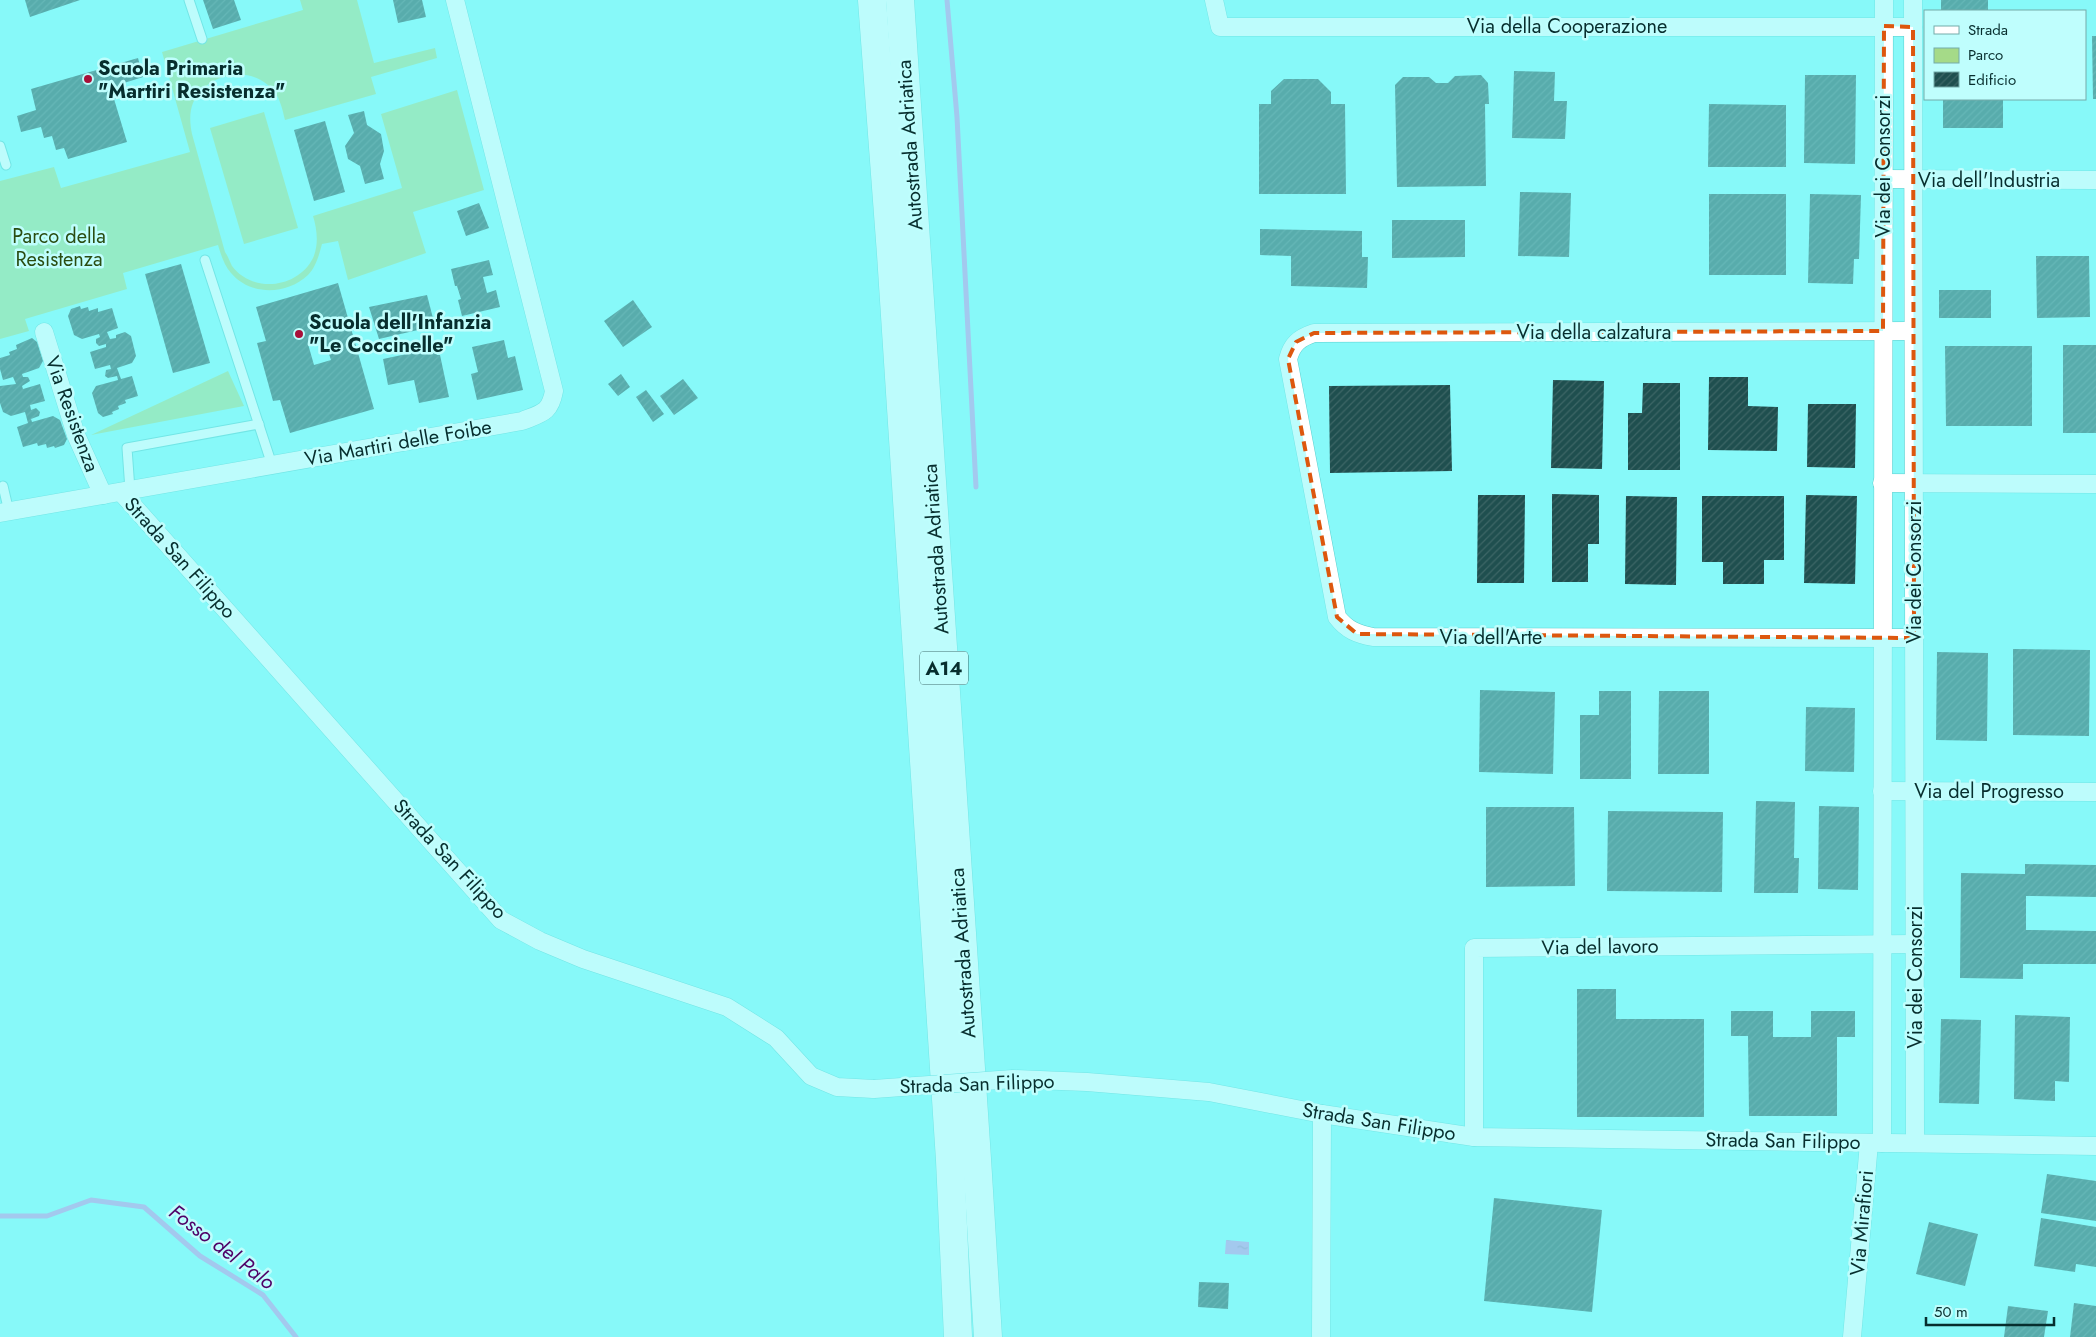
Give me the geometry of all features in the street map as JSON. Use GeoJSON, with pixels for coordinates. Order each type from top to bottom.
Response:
{"type":"FeatureCollection","features":[{"type":"Feature","properties":{"kind":"highway","name":"Autostrada Adriatica"},"geometry":{"type":"LineString","coordinates":[[872,0],[891,254],[950,1160],[958,1337]]}},
{"type":"Feature","properties":{"kind":"highway","name":"Autostrada Adriatica"},"geometry":{"type":"LineString","coordinates":[[900,0],[988,1337]]}},
{"type":"Feature","properties":{"kind":"street","name":"Via Martiri delle Foibe"},"geometry":{"type":"LineString","coordinates":[[5,513],[522,421],[546,412],[552,404],[554,391],[455,0]]}},
{"type":"Feature","properties":{"kind":"street","name":"Via della Cooperazione"},"geometry":{"type":"LineString","coordinates":[[1214,0],[1220,27],[1913,27]]}},
{"type":"Feature","properties":{"kind":"street","name":"Via dei Consorzi"},"geometry":{"type":"LineString","coordinates":[[1876,1143],[1882,945],[1884,0]]}},
{"type":"Feature","properties":{"kind":"street","name":"Via dei Consorzi"},"geometry":{"type":"LineString","coordinates":[[1913,0],[1915,1143]]}},
{"type":"Feature","properties":{"kind":"street","name":"Via dell'Industria"},"geometry":{"type":"LineString","coordinates":[[1883,179],[2096,180]]}},
{"type":"Feature","properties":{"kind":"street","name":"Via della calzatura"},"geometry":{"type":"LineString","coordinates":[[1288,359],[1290,350],[1296,342],[1314,333],[1913,331]]}},
{"type":"Feature","properties":{"kind":"street","name":"Via Resistenza"},"geometry":{"type":"LineString","coordinates":[[44,332],[76,435],[104,495]]}},
{"type":"Feature","properties":{"kind":"street","name":"Via dell'Arte"},"geometry":{"type":"LineString","coordinates":[[1288,359],[1337,617],[1344,627],[1357,634],[1373,637],[1914,638]]}},
{"type":"Feature","properties":{"kind":"street"},"geometry":{"type":"LineString","coordinates":[[1882,483],[2096,484]]}},
{"type":"Feature","properties":{"kind":"street","name":"Strada San Filippo"},"geometry":{"type":"LineString","coordinates":[[125,491],[502,920],[540,940],[583,959],[727,1007],[776,1038],[811,1076],[837,1088],[874,1089],[1013,1079],[1087,1082],[1209,1092],[1322,1114],[1474,1137],[2096,1146]]}},
{"type":"Feature","properties":{"kind":"street","name":"Via del Progresso"},"geometry":{"type":"LineString","coordinates":[[1882,791],[2096,792]]}},
{"type":"Feature","properties":{"kind":"street","name":"Via del lavoro"},"geometry":{"type":"LineString","coordinates":[[1474,1137],[1474,948],[1915,944]]}},
{"type":"Feature","properties":{"kind":"street"},"geometry":{"type":"LineString","coordinates":[[1320,1337],[1322,1114]]}},
{"type":"Feature","properties":{"kind":"street","name":"Via Mirafiori"},"geometry":{"type":"LineString","coordinates":[[1852,1337],[1854,1303],[1876,1143]]}},
{"type":"Feature","properties":{"kind":"street","name":"Via Mirafiori"},"geometry":{"type":"LineString","coordinates":[[1840,1337],[1854,1303]]}},
{"type":"Feature","properties":{"kind":"lane"},"geometry":{"type":"LineString","coordinates":[[189,0],[202,39]]}},
{"type":"Feature","properties":{"kind":"lane"},"geometry":{"type":"LineString","coordinates":[[0,146],[6,165]]}},
{"type":"Feature","properties":{"kind":"lane"},"geometry":{"type":"LineString","coordinates":[[205,260],[272,465]]}},
{"type":"Feature","properties":{"kind":"lane"},"geometry":{"type":"LineString","coordinates":[[125,491],[127,448],[259,424]]}},
{"type":"Feature","properties":{"kind":"lane"},"geometry":{"type":"LineString","coordinates":[[3,486],[5,513]]}},
{"type":"Feature","properties":{"kind":"highlighted area"},"geometry":{"type":"Polygon","coordinates":[[[1884,26],[1913,27],[1914,638],[1357,634],[1337,617],[1288,359],[1296,342],[1314,333],[1883,331],[1884,26]]]}},
{"type":"Feature","properties":{"kind":"green space","name":"Parco della Resistenza"},"geometry":{"type":"Polygon","coordinates":[[[300,0],[357,0],[374,63],[435,48],[437,58],[371,77],[376,94],[285,120],[276,94],[267,84],[256,78],[232,75],[220,78],[200,92],[193,103],[191,111],[192,134],[225,252],[232,266],[251,281],[263,284],[275,284],[297,276],[306,268],[315,253],[317,237],[313,216],[402,188],[381,114],[457,90],[484,190],[413,212],[426,253],[348,280],[338,241],[322,244],[313,268],[299,282],[279,289],[269,290],[248,286],[239,281],[226,267],[218,245],[123,273],[127,289],[25,319],[29,331],[0,339],[0,181],[54,167],[61,188],[190,152],[162,52],[303,10],[300,0]]]}},
{"type":"Feature","properties":{"kind":"green space"},"geometry":{"type":"Polygon","coordinates":[[[264,112],[298,228],[244,244],[210,128],[264,112]]]}},
{"type":"Feature","properties":{"kind":"green space"},"geometry":{"type":"Polygon","coordinates":[[[228,371],[244,406],[91,435],[228,371]]]}},
{"type":"Feature","properties":{"kind":"water"},"geometry":{"type":"Polygon","coordinates":[[[1226,1240],[1249,1242],[1249,1255],[1225,1254],[1226,1240]]]}},
{"type":"Feature","properties":{"kind":"building"},"geometry":{"type":"Polygon","coordinates":[[[25,0],[80,0],[30,17],[25,0]]]}},
{"type":"Feature","properties":{"kind":"building"},"geometry":{"type":"Polygon","coordinates":[[[203,0],[234,0],[241,20],[213,29],[203,0]]]}},
{"type":"Feature","properties":{"kind":"building"},"geometry":{"type":"Polygon","coordinates":[[[393,0],[422,0],[426,17],[398,23],[393,0]]]}},
{"type":"Feature","properties":{"kind":"building"},"geometry":{"type":"Polygon","coordinates":[[[1941,0],[1988,0],[1988,10],[1941,10],[1941,0]]]}},
{"type":"Feature","properties":{"kind":"building"},"geometry":{"type":"Polygon","coordinates":[[[2092,36],[2096,36],[2096,99],[2093,99],[2092,36]]]}},
{"type":"Feature","properties":{"kind":"building"},"geometry":{"type":"Polygon","coordinates":[[[138,58],[143,77],[124,83],[128,95],[114,99],[127,142],[68,159],[64,148],[56,150],[52,136],[44,138],[41,127],[21,132],[17,116],[36,110],[31,89],[138,58]]]}},
{"type":"Feature","properties":{"kind":"building"},"geometry":{"type":"Polygon","coordinates":[[[1514,71],[1555,72],[1554,101],[1567,101],[1565,139],[1512,138],[1514,71]]]}},
{"type":"Feature","properties":{"kind":"building"},"geometry":{"type":"Polygon","coordinates":[[[1481,75],[1488,83],[1489,104],[1485,104],[1486,186],[1397,187],[1395,85],[1403,77],[1429,77],[1436,83],[1448,83],[1455,76],[1481,75]]]}},
{"type":"Feature","properties":{"kind":"building"},"geometry":{"type":"Polygon","coordinates":[[[1805,75],[1856,75],[1855,164],[1804,163],[1805,75]]]}},
{"type":"Feature","properties":{"kind":"building"},"geometry":{"type":"Polygon","coordinates":[[[1284,79],[1318,79],[1331,92],[1331,104],[1345,104],[1346,194],[1259,194],[1259,104],[1271,104],[1271,91],[1284,79]]]}},
{"type":"Feature","properties":{"kind":"building"},"geometry":{"type":"Polygon","coordinates":[[[1943,100],[2003,100],[2003,128],[1943,128],[1943,100]]]}},
{"type":"Feature","properties":{"kind":"building"},"geometry":{"type":"Polygon","coordinates":[[[1709,104],[1786,105],[1786,167],[1708,167],[1709,104]]]}},
{"type":"Feature","properties":{"kind":"building"},"geometry":{"type":"Polygon","coordinates":[[[364,111],[367,125],[381,134],[384,151],[380,164],[384,179],[365,184],[360,166],[348,159],[345,146],[354,133],[348,115],[364,111]]]}},
{"type":"Feature","properties":{"kind":"building"},"geometry":{"type":"Polygon","coordinates":[[[325,121],[345,192],[314,201],[294,130],[325,121]]]}},
{"type":"Feature","properties":{"kind":"building"},"geometry":{"type":"Polygon","coordinates":[[[1520,192],[1571,193],[1569,257],[1518,256],[1520,192]]]}},
{"type":"Feature","properties":{"kind":"building"},"geometry":{"type":"Polygon","coordinates":[[[1709,194],[1786,194],[1786,275],[1709,275],[1709,194]]]}},
{"type":"Feature","properties":{"kind":"building"},"geometry":{"type":"Polygon","coordinates":[[[1810,194],[1861,195],[1859,259],[1854,259],[1853,284],[1808,283],[1810,194]]]}},
{"type":"Feature","properties":{"kind":"building"},"geometry":{"type":"Polygon","coordinates":[[[479,203],[489,228],[466,236],[457,211],[479,203]]]}},
{"type":"Feature","properties":{"kind":"building"},"geometry":{"type":"Polygon","coordinates":[[[1392,220],[1465,220],[1465,257],[1392,258],[1392,220]]]}},
{"type":"Feature","properties":{"kind":"building"},"geometry":{"type":"Polygon","coordinates":[[[1260,229],[1362,231],[1362,257],[1368,257],[1367,288],[1291,286],[1291,256],[1260,255],[1260,229]]]}},
{"type":"Feature","properties":{"kind":"building"},"geometry":{"type":"Polygon","coordinates":[[[2036,256],[2089,256],[2090,317],[2037,318],[2036,256]]]}},
{"type":"Feature","properties":{"kind":"building"},"geometry":{"type":"Polygon","coordinates":[[[489,260],[493,275],[483,277],[487,293],[496,290],[500,307],[462,316],[458,300],[461,299],[457,286],[455,286],[451,269],[489,260]]]}},
{"type":"Feature","properties":{"kind":"building"},"geometry":{"type":"Polygon","coordinates":[[[181,264],[210,363],[173,373],[145,274],[181,264]]]}},
{"type":"Feature","properties":{"kind":"building"},"geometry":{"type":"Polygon","coordinates":[[[338,283],[374,409],[290,433],[280,400],[273,401],[257,343],[266,341],[256,307],[338,283]],[[324,339],[308,344],[314,365],[331,360],[324,339]]]}},
{"type":"Feature","properties":{"kind":"building"},"geometry":{"type":"Polygon","coordinates":[[[1939,290],[1991,290],[1991,318],[1939,318],[1939,290]]]}},
{"type":"Feature","properties":{"kind":"building"},"geometry":{"type":"Polygon","coordinates":[[[427,295],[435,326],[379,339],[369,307],[427,295]]]}},
{"type":"Feature","properties":{"kind":"building"},"geometry":{"type":"Polygon","coordinates":[[[633,300],[652,327],[623,347],[604,321],[633,300]]]}},
{"type":"Feature","properties":{"kind":"building"},"geometry":{"type":"Polygon","coordinates":[[[80,306],[81,309],[88,307],[89,311],[98,308],[98,312],[112,308],[118,328],[107,332],[110,339],[116,338],[116,335],[125,332],[131,336],[136,356],[132,363],[117,368],[121,379],[132,376],[138,396],[125,400],[126,403],[118,406],[119,409],[112,412],[113,414],[103,417],[98,413],[92,393],[96,386],[118,380],[117,376],[108,378],[105,376],[106,370],[111,369],[110,365],[95,369],[90,352],[106,347],[106,344],[99,346],[96,343],[96,339],[100,337],[99,334],[82,339],[74,335],[68,316],[71,309],[80,306]]]}},
{"type":"Feature","properties":{"kind":"building"},"geometry":{"type":"Polygon","coordinates":[[[32,338],[37,342],[43,361],[39,368],[22,374],[23,377],[28,377],[30,381],[22,386],[23,389],[40,384],[45,401],[30,405],[31,410],[36,408],[40,412],[39,416],[31,419],[32,422],[53,416],[60,420],[67,439],[64,445],[55,448],[54,446],[47,448],[46,444],[38,446],[37,443],[23,447],[17,427],[28,423],[25,412],[11,416],[3,412],[0,403],[0,386],[16,384],[13,377],[3,380],[0,358],[10,355],[9,352],[17,349],[16,345],[32,338]]]}},
{"type":"Feature","properties":{"kind":"building"},"geometry":{"type":"Polygon","coordinates":[[[504,340],[508,358],[515,356],[523,390],[477,400],[471,374],[478,372],[472,347],[504,340]]]}},
{"type":"Feature","properties":{"kind":"building"},"geometry":{"type":"Polygon","coordinates":[[[2063,345],[2096,345],[2096,433],[2063,433],[2063,345]]]}},
{"type":"Feature","properties":{"kind":"building"},"geometry":{"type":"Polygon","coordinates":[[[1945,346],[2032,346],[2032,426],[1946,426],[1945,346]]]}},
{"type":"Feature","properties":{"kind":"building"},"geometry":{"type":"Polygon","coordinates":[[[435,348],[437,355],[440,355],[449,397],[419,403],[414,380],[388,385],[383,359],[435,348]]]}},
{"type":"Feature","properties":{"kind":"building"},"geometry":{"type":"Polygon","coordinates":[[[621,374],[630,387],[618,396],[608,384],[621,374]]]}},
{"type":"Feature","properties":{"kind":"building"},"geometry":{"type":"Polygon","coordinates":[[[1709,377],[1748,377],[1748,406],[1778,407],[1777,451],[1708,450],[1709,377]]]}},
{"type":"Feature","properties":{"kind":"building"},"geometry":{"type":"Polygon","coordinates":[[[683,379],[698,398],[674,415],[660,396],[683,379]]]}},
{"type":"Feature","properties":{"kind":"building"},"geometry":{"type":"Polygon","coordinates":[[[1553,380],[1604,381],[1602,469],[1551,468],[1553,380]]]}},
{"type":"Feature","properties":{"kind":"building"},"geometry":{"type":"Polygon","coordinates":[[[1643,383],[1680,383],[1680,470],[1628,470],[1628,413],[1642,413],[1643,383]]]}},
{"type":"Feature","properties":{"kind":"building"},"geometry":{"type":"Polygon","coordinates":[[[1450,385],[1452,471],[1330,473],[1329,386],[1450,385]]]}},
{"type":"Feature","properties":{"kind":"building"},"geometry":{"type":"Polygon","coordinates":[[[646,390],[664,414],[653,422],[636,397],[646,390]]]}},
{"type":"Feature","properties":{"kind":"building"},"geometry":{"type":"Polygon","coordinates":[[[1808,404],[1856,404],[1855,468],[1807,467],[1808,404]]]}},
{"type":"Feature","properties":{"kind":"building"},"geometry":{"type":"Polygon","coordinates":[[[1552,494],[1599,495],[1599,544],[1588,544],[1588,582],[1552,582],[1552,494]]]}},
{"type":"Feature","properties":{"kind":"building"},"geometry":{"type":"Polygon","coordinates":[[[1478,495],[1525,495],[1524,583],[1477,583],[1478,495]]]}},
{"type":"Feature","properties":{"kind":"building"},"geometry":{"type":"Polygon","coordinates":[[[1806,495],[1857,496],[1855,584],[1804,583],[1806,495]]]}},
{"type":"Feature","properties":{"kind":"building"},"geometry":{"type":"Polygon","coordinates":[[[1626,496],[1677,497],[1676,585],[1625,584],[1626,496]]]}},
{"type":"Feature","properties":{"kind":"building"},"geometry":{"type":"Polygon","coordinates":[[[1702,496],[1784,496],[1784,560],[1764,560],[1764,584],[1723,584],[1723,562],[1702,562],[1702,496]]]}},
{"type":"Feature","properties":{"kind":"building"},"geometry":{"type":"Polygon","coordinates":[[[2013,649],[2090,650],[2089,736],[2013,735],[2013,649]]]}},
{"type":"Feature","properties":{"kind":"building"},"geometry":{"type":"Polygon","coordinates":[[[1937,652],[1988,653],[1987,741],[1936,740],[1937,652]]]}},
{"type":"Feature","properties":{"kind":"building"},"geometry":{"type":"Polygon","coordinates":[[[1480,690],[1555,692],[1553,774],[1479,772],[1480,690]]]}},
{"type":"Feature","properties":{"kind":"building"},"geometry":{"type":"Polygon","coordinates":[[[1599,691],[1631,691],[1631,779],[1580,779],[1580,715],[1599,715],[1599,691]]]}},
{"type":"Feature","properties":{"kind":"building"},"geometry":{"type":"Polygon","coordinates":[[[1659,691],[1709,691],[1709,774],[1658,774],[1659,691]]]}},
{"type":"Feature","properties":{"kind":"building"},"geometry":{"type":"Polygon","coordinates":[[[1806,707],[1855,708],[1854,772],[1805,771],[1806,707]]]}},
{"type":"Feature","properties":{"kind":"building"},"geometry":{"type":"Polygon","coordinates":[[[1756,801],[1795,802],[1794,858],[1799,858],[1798,893],[1754,893],[1756,801]]]}},
{"type":"Feature","properties":{"kind":"building"},"geometry":{"type":"Polygon","coordinates":[[[1819,806],[1859,807],[1858,890],[1818,889],[1819,806]]]}},
{"type":"Feature","properties":{"kind":"building"},"geometry":{"type":"Polygon","coordinates":[[[1486,807],[1574,807],[1575,886],[1486,887],[1486,807]]]}},
{"type":"Feature","properties":{"kind":"building"},"geometry":{"type":"Polygon","coordinates":[[[1608,811],[1723,812],[1722,892],[1607,891],[1608,811]]]}},
{"type":"Feature","properties":{"kind":"building"},"geometry":{"type":"Polygon","coordinates":[[[2025,864],[2096,865],[2096,897],[2026,896],[2026,930],[2096,931],[2096,964],[2023,964],[2023,979],[1960,978],[1961,873],[2025,874],[2025,864]]]}},
{"type":"Feature","properties":{"kind":"building"},"geometry":{"type":"Polygon","coordinates":[[[1577,989],[1616,989],[1616,1019],[1704,1019],[1704,1117],[1577,1117],[1577,989]]]}},
{"type":"Feature","properties":{"kind":"building"},"geometry":{"type":"Polygon","coordinates":[[[1731,1011],[1773,1011],[1773,1037],[1811,1037],[1811,1011],[1855,1011],[1855,1037],[1837,1037],[1837,1116],[1749,1116],[1748,1036],[1731,1036],[1731,1011]]]}},
{"type":"Feature","properties":{"kind":"building"},"geometry":{"type":"Polygon","coordinates":[[[2015,1015],[2070,1017],[2069,1082],[2055,1081],[2055,1101],[2014,1099],[2015,1015]]]}},
{"type":"Feature","properties":{"kind":"building"},"geometry":{"type":"Polygon","coordinates":[[[1941,1019],[1981,1020],[1979,1104],[1939,1103],[1941,1019]]]}},
{"type":"Feature","properties":{"kind":"building"},"geometry":{"type":"Polygon","coordinates":[[[2047,1174],[2096,1181],[2096,1221],[2041,1213],[2047,1174]]]}},
{"type":"Feature","properties":{"kind":"building"},"geometry":{"type":"Polygon","coordinates":[[[1494,1198],[1602,1210],[1592,1312],[1484,1301],[1494,1198]]]}},
{"type":"Feature","properties":{"kind":"building"},"geometry":{"type":"Polygon","coordinates":[[[2041,1218],[2096,1227],[2096,1267],[2076,1264],[2075,1272],[2034,1266],[2041,1218]]]}},
{"type":"Feature","properties":{"kind":"building"},"geometry":{"type":"Polygon","coordinates":[[[1929,1222],[1978,1234],[1965,1286],[1916,1274],[1929,1222]]]}},
{"type":"Feature","properties":{"kind":"building"},"geometry":{"type":"Polygon","coordinates":[[[1199,1282],[1229,1283],[1228,1309],[1198,1307],[1199,1282]]]}},
{"type":"Feature","properties":{"kind":"building"},"geometry":{"type":"Polygon","coordinates":[[[2074,1303],[2096,1306],[2096,1337],[2070,1337],[2074,1303]]]}},
{"type":"Feature","properties":{"kind":"building"},"geometry":{"type":"Polygon","coordinates":[[[2008,1306],[2048,1311],[2044,1337],[2004,1337],[2008,1306]]]}},
{"type":"Feature","properties":{"kind":"waterway"},"geometry":{"type":"LineString","coordinates":[[947,0],[957,117],[976,487]]}},
{"type":"Feature","properties":{"kind":"waterway","name":"Fosso del Palo"},"geometry":{"type":"LineString","coordinates":[[0,1216],[47,1216],[91,1200],[144,1207],[200,1256],[263,1295],[296,1337]]}},
{"type":"Feature","properties":{"kind":"place","name":"Scuola Primaria \"Martiri Resistenza\""},"geometry":{"type":"Point","coordinates":[88,79]}},
{"type":"Feature","properties":{"kind":"place","name":"Scuola dell'Infanzia \"Le Coccinelle\""},"geometry":{"type":"Point","coordinates":[299,334]}}]}
